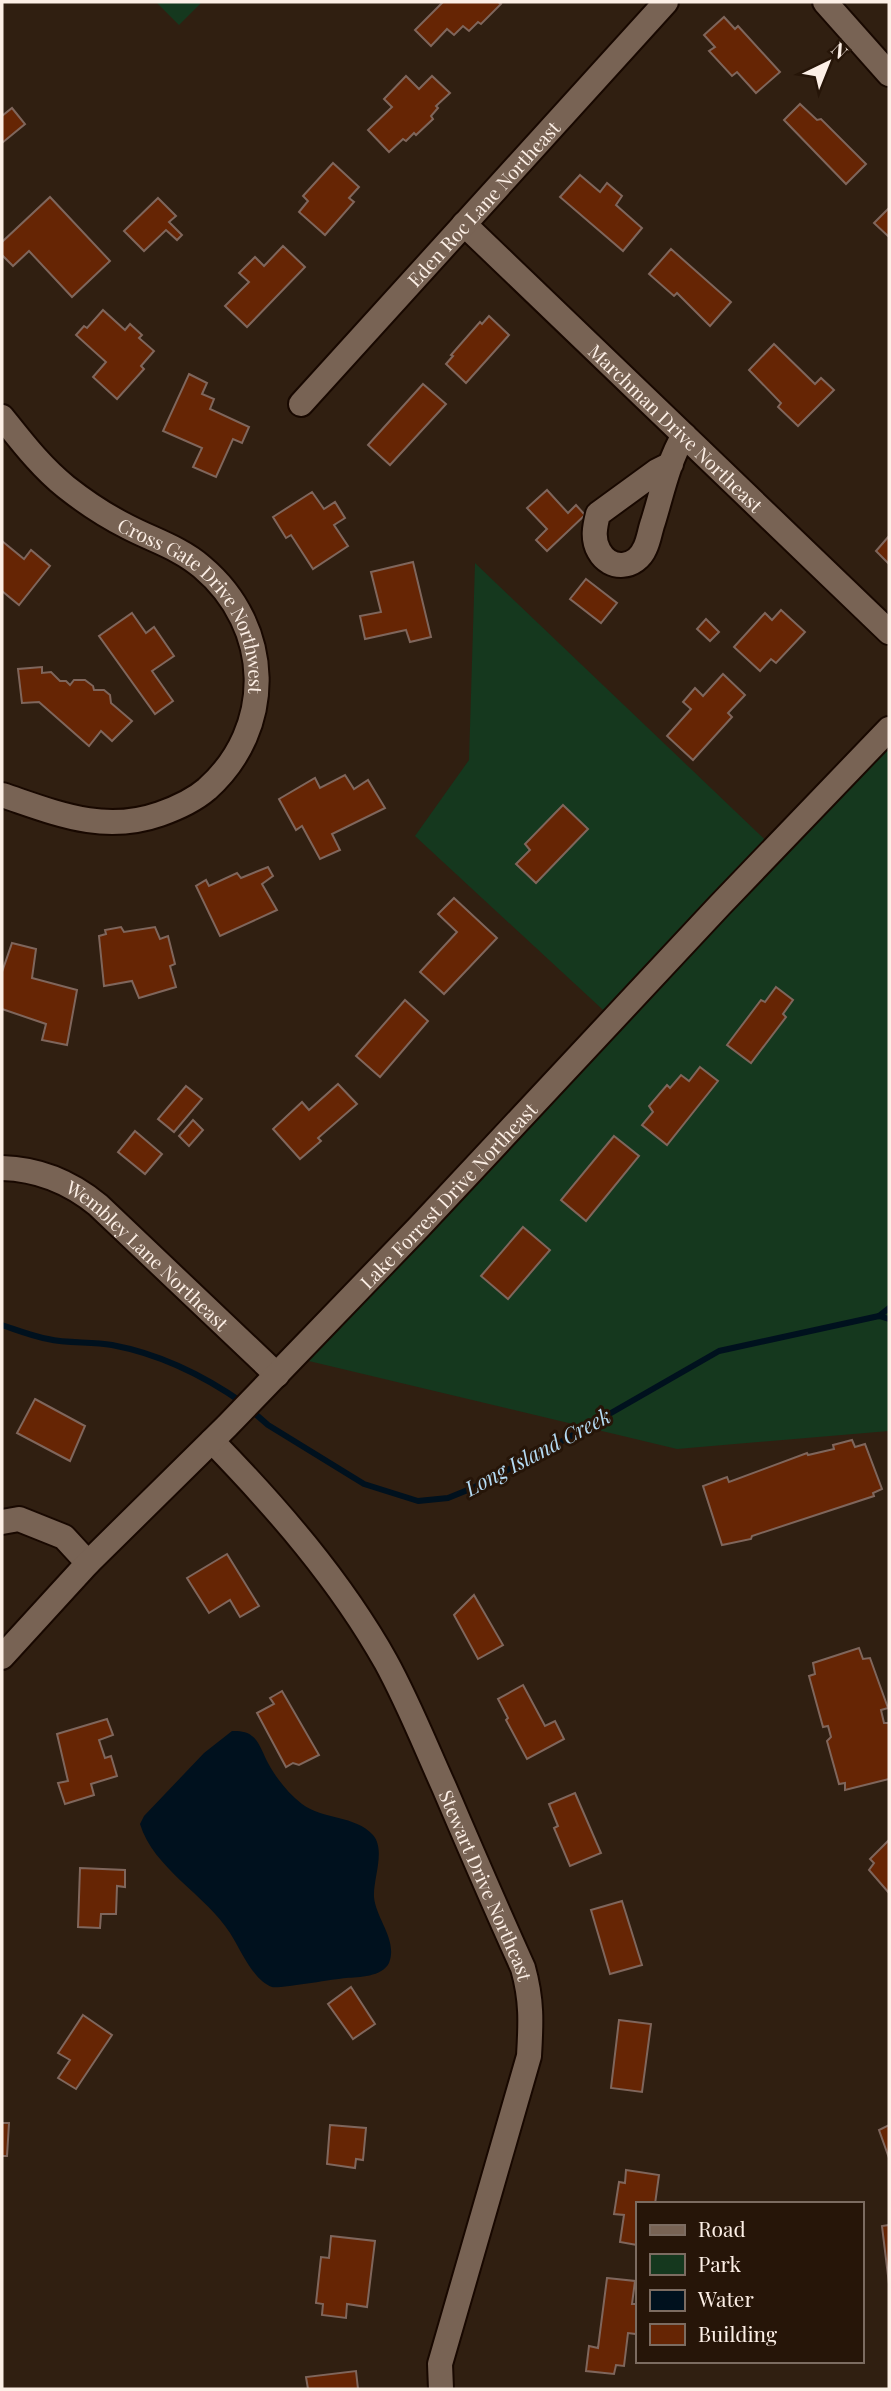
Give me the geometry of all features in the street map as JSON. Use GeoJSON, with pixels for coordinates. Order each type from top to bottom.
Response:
{"type":"FeatureCollection","features":[{"type":"Feature","properties":{"kind":"street","name":"Eden Roc Lane Northeast"},"geometry":{"type":"LineString","coordinates":[[301,404],[666,2]]}},
{"type":"Feature","properties":{"kind":"street"},"geometry":{"type":"LineString","coordinates":[[825,2],[889,74]]}},
{"type":"Feature","properties":{"kind":"street","name":"Marchman Drive Northeast"},"geometry":{"type":"LineString","coordinates":[[464,224],[889,632]]}},
{"type":"Feature","properties":{"kind":"street","name":"Cross Gate Drive Northwest"},"geometry":{"type":"LineString","coordinates":[[2,417],[36,460],[65,487],[128,527],[175,548],[202,567],[222,586],[247,629],[254,650],[257,695],[253,718],[234,760],[203,793],[181,807],[141,820],[97,822],[66,817],[2,795]]}},
{"type":"Feature","properties":{"kind":"street"},"geometry":{"type":"LineString","coordinates":[[671,464],[674,452],[684,435]]}},
{"type":"Feature","properties":{"kind":"street","name":"Lake Forrest Drive Northeast"},"geometry":{"type":"LineString","coordinates":[[2,1657],[88,1563],[220,1434],[410,1237],[720,905],[889,729]]}},
{"type":"Feature","properties":{"kind":"street","name":"Wembley Lane Northeast"},"geometry":{"type":"LineString","coordinates":[[2,1168],[49,1176],[81,1192],[99,1205],[276,1375]]}},
{"type":"Feature","properties":{"kind":"street","name":"Stewart Drive Northeast"},"geometry":{"type":"LineString","coordinates":[[220,1434],[259,1489],[302,1540],[346,1600],[384,1660],[413,1717],[523,1968],[529,1990],[529,2056],[440,2364],[441,2389]]}},
{"type":"Feature","properties":{"kind":"street"},"geometry":{"type":"LineString","coordinates":[[2,1522],[19,1519],[64,1537],[88,1563]]}},
{"type":"Feature","properties":{"kind":"green space"},"geometry":{"type":"Polygon","coordinates":[[[156,2],[202,2],[179,25],[156,2]]]}},
{"type":"Feature","properties":{"kind":"green space"},"geometry":{"type":"Polygon","coordinates":[[[475,563],[778,852],[889,737],[889,1431],[677,1449],[292,1357],[615,1021],[415,836],[469,760],[475,563]]]}},
{"type":"Feature","properties":{"kind":"water"},"geometry":{"type":"Polygon","coordinates":[[[232,1731],[245,1732],[255,1739],[271,1769],[302,1804],[319,1813],[357,1824],[377,1841],[379,1856],[374,1897],[391,1946],[386,1968],[363,1977],[272,1987],[253,1971],[220,1919],[156,1854],[140,1824],[144,1816],[204,1753],[232,1731]]]}},
{"type":"Feature","properties":{"kind":"building"},"geometry":{"type":"Polygon","coordinates":[[[443,2],[501,4],[481,24],[478,22],[469,31],[463,26],[454,35],[447,29],[431,46],[415,30],[443,2]]]}},
{"type":"Feature","properties":{"kind":"building"},"geometry":{"type":"Polygon","coordinates":[[[724,17],[735,29],[738,26],[780,72],[756,93],[737,72],[732,76],[709,51],[715,47],[704,35],[724,17]]]}},
{"type":"Feature","properties":{"kind":"building"},"geometry":{"type":"Polygon","coordinates":[[[406,76],[419,89],[432,76],[450,93],[436,106],[438,108],[431,116],[433,119],[416,135],[414,133],[406,141],[403,139],[389,152],[368,130],[392,107],[384,99],[406,76]]]}},
{"type":"Feature","properties":{"kind":"building"},"geometry":{"type":"Polygon","coordinates":[[[800,104],[817,120],[821,119],[866,164],[846,184],[784,120],[800,104]]]}},
{"type":"Feature","properties":{"kind":"building"},"geometry":{"type":"Polygon","coordinates":[[[12,108],[25,124],[2,143],[2,116],[12,108]]]}},
{"type":"Feature","properties":{"kind":"building"},"geometry":{"type":"Polygon","coordinates":[[[333,163],[359,187],[349,198],[354,202],[325,235],[299,212],[308,201],[303,196],[333,163]]]}},
{"type":"Feature","properties":{"kind":"building"},"geometry":{"type":"Polygon","coordinates":[[[580,175],[600,192],[607,183],[622,196],[616,205],[642,228],[623,251],[560,197],[580,175]]]}},
{"type":"Feature","properties":{"kind":"building"},"geometry":{"type":"Polygon","coordinates":[[[50,197],[110,261],[72,297],[29,251],[13,266],[2,255],[2,242],[50,197]]]}},
{"type":"Feature","properties":{"kind":"building"},"geometry":{"type":"Polygon","coordinates":[[[158,198],[176,216],[169,222],[182,235],[177,240],[166,230],[144,251],[124,231],[158,198]]]}},
{"type":"Feature","properties":{"kind":"building"},"geometry":{"type":"Polygon","coordinates":[[[889,208],[889,237],[874,223],[889,208]]]}},
{"type":"Feature","properties":{"kind":"building"},"geometry":{"type":"Polygon","coordinates":[[[283,246],[305,267],[247,327],[225,306],[249,282],[239,273],[255,257],[264,266],[283,246]]]}},
{"type":"Feature","properties":{"kind":"building"},"geometry":{"type":"Polygon","coordinates":[[[671,249],[731,302],[710,326],[677,293],[674,296],[649,274],[671,249]]]}},
{"type":"Feature","properties":{"kind":"building"},"geometry":{"type":"Polygon","coordinates":[[[103,310],[125,330],[130,324],[142,335],[139,338],[154,351],[141,366],[144,369],[117,399],[93,377],[106,362],[76,335],[84,326],[87,328],[103,310]]]}},
{"type":"Feature","properties":{"kind":"building"},"geometry":{"type":"Polygon","coordinates":[[[489,316],[509,335],[466,383],[446,364],[480,322],[482,324],[489,316]]]}},
{"type":"Feature","properties":{"kind":"building"},"geometry":{"type":"Polygon","coordinates":[[[774,344],[815,384],[821,378],[834,390],[798,426],[778,407],[781,403],[749,370],[774,344]]]}},
{"type":"Feature","properties":{"kind":"building"},"geometry":{"type":"Polygon","coordinates":[[[189,374],[207,383],[202,394],[214,399],[210,409],[249,427],[242,443],[233,439],[216,477],[193,467],[202,448],[163,431],[189,374]]]}},
{"type":"Feature","properties":{"kind":"building"},"geometry":{"type":"Polygon","coordinates":[[[423,384],[446,404],[390,465],[368,445],[423,384]]]}},
{"type":"Feature","properties":{"kind":"building"},"geometry":{"type":"Polygon","coordinates":[[[547,490],[568,513],[576,505],[585,515],[547,551],[536,540],[547,529],[527,508],[547,490]]]}},
{"type":"Feature","properties":{"kind":"building"},"geometry":{"type":"Polygon","coordinates":[[[312,492],[324,509],[335,502],[345,518],[334,525],[348,546],[313,569],[291,535],[286,538],[273,517],[312,492]]]}},
{"type":"Feature","properties":{"kind":"building"},"geometry":{"type":"Polygon","coordinates":[[[889,536],[889,564],[876,551],[889,536]]]}},
{"type":"Feature","properties":{"kind":"building"},"geometry":{"type":"Polygon","coordinates":[[[2,541],[24,559],[31,550],[50,566],[19,605],[2,591],[2,541]]]}},
{"type":"Feature","properties":{"kind":"building"},"geometry":{"type":"Polygon","coordinates":[[[413,562],[431,637],[410,642],[406,630],[365,639],[360,616],[381,612],[371,572],[413,562]]]}},
{"type":"Feature","properties":{"kind":"building"},"geometry":{"type":"Polygon","coordinates":[[[586,579],[617,603],[601,623],[570,599],[586,579]]]}},
{"type":"Feature","properties":{"kind":"building"},"geometry":{"type":"Polygon","coordinates":[[[781,610],[805,632],[776,663],[771,659],[760,671],[734,647],[765,613],[772,620],[781,610]]]}},
{"type":"Feature","properties":{"kind":"building"},"geometry":{"type":"Polygon","coordinates":[[[132,613],[146,633],[154,627],[174,656],[152,671],[173,701],[155,714],[99,636],[132,613]]]}},
{"type":"Feature","properties":{"kind":"building"},"geometry":{"type":"Polygon","coordinates":[[[706,619],[719,632],[710,641],[697,629],[706,619]]]}},
{"type":"Feature","properties":{"kind":"building"},"geometry":{"type":"Polygon","coordinates":[[[42,667],[42,673],[51,672],[60,681],[66,681],[70,685],[74,680],[85,680],[94,690],[104,690],[110,695],[111,703],[132,721],[112,741],[101,731],[89,746],[39,702],[22,703],[18,669],[42,667]]]}},
{"type":"Feature","properties":{"kind":"building"},"geometry":{"type":"Polygon","coordinates":[[[723,674],[745,695],[728,713],[732,717],[693,760],[667,736],[691,709],[683,702],[695,688],[703,696],[723,674]]]}},
{"type":"Feature","properties":{"kind":"building"},"geometry":{"type":"Polygon","coordinates":[[[345,775],[354,789],[368,780],[385,808],[332,834],[340,850],[320,859],[302,826],[296,830],[279,799],[315,778],[320,788],[345,775]]]}},
{"type":"Feature","properties":{"kind":"building"},"geometry":{"type":"Polygon","coordinates":[[[563,805],[588,829],[536,883],[516,864],[530,850],[525,844],[563,805]]]}},
{"type":"Feature","properties":{"kind":"building"},"geometry":{"type":"Polygon","coordinates":[[[268,867],[273,876],[262,884],[277,910],[220,936],[196,886],[206,880],[209,886],[237,873],[241,878],[268,867]]]}},
{"type":"Feature","properties":{"kind":"building"},"geometry":{"type":"Polygon","coordinates":[[[454,898],[497,938],[444,994],[420,972],[457,932],[438,914],[454,898]]]}},
{"type":"Feature","properties":{"kind":"building"},"geometry":{"type":"Polygon","coordinates":[[[121,927],[124,932],[155,927],[160,939],[168,936],[175,964],[170,966],[176,987],[139,998],[132,981],[104,986],[99,936],[106,934],[105,930],[121,927]]]}},
{"type":"Feature","properties":{"kind":"building"},"geometry":{"type":"Polygon","coordinates":[[[12,943],[36,949],[32,978],[77,990],[67,1045],[42,1040],[46,1024],[2,1009],[2,972],[12,943]]]}},
{"type":"Feature","properties":{"kind":"building"},"geometry":{"type":"Polygon","coordinates":[[[776,987],[793,1000],[783,1014],[786,1017],[751,1063],[727,1045],[761,1000],[765,1002],[776,987]]]}},
{"type":"Feature","properties":{"kind":"building"},"geometry":{"type":"Polygon","coordinates":[[[405,1000],[428,1021],[380,1077],[356,1056],[405,1000]]]}},
{"type":"Feature","properties":{"kind":"building"},"geometry":{"type":"Polygon","coordinates":[[[700,1067],[718,1081],[667,1145],[642,1125],[653,1112],[649,1106],[667,1085],[670,1088],[681,1075],[689,1081],[700,1067]]]}},
{"type":"Feature","properties":{"kind":"building"},"geometry":{"type":"Polygon","coordinates":[[[338,1084],[357,1104],[318,1138],[321,1141],[300,1159],[273,1129],[302,1102],[309,1110],[338,1084]]]}},
{"type":"Feature","properties":{"kind":"building"},"geometry":{"type":"Polygon","coordinates":[[[186,1086],[202,1099],[174,1132],[158,1119],[186,1086]]]}},
{"type":"Feature","properties":{"kind":"building"},"geometry":{"type":"Polygon","coordinates":[[[193,1120],[203,1130],[189,1146],[179,1136],[193,1120]]]}},
{"type":"Feature","properties":{"kind":"building"},"geometry":{"type":"Polygon","coordinates":[[[135,1131],[162,1154],[145,1174],[118,1152],[135,1131]]]}},
{"type":"Feature","properties":{"kind":"building"},"geometry":{"type":"Polygon","coordinates":[[[614,1136],[639,1156],[586,1221],[561,1200],[614,1136]]]}},
{"type":"Feature","properties":{"kind":"building"},"geometry":{"type":"Polygon","coordinates":[[[523,1227],[550,1250],[508,1299],[481,1276],[523,1227]]]}},
{"type":"Feature","properties":{"kind":"building"},"geometry":{"type":"Polygon","coordinates":[[[35,1399],[85,1426],[70,1461],[17,1433],[35,1399]]]}},
{"type":"Feature","properties":{"kind":"building"},"geometry":{"type":"Polygon","coordinates":[[[852,1440],[855,1447],[865,1444],[882,1489],[873,1493],[874,1496],[752,1536],[751,1539],[722,1545],[703,1486],[727,1477],[729,1482],[807,1453],[808,1455],[834,1449],[833,1445],[852,1440]]]}},
{"type":"Feature","properties":{"kind":"building"},"geometry":{"type":"Polygon","coordinates":[[[227,1554],[259,1606],[240,1617],[230,1600],[209,1613],[187,1578],[227,1554]]]}},
{"type":"Feature","properties":{"kind":"building"},"geometry":{"type":"Polygon","coordinates":[[[474,1595],[503,1645],[478,1659],[454,1615],[474,1595]]]}},
{"type":"Feature","properties":{"kind":"building"},"geometry":{"type":"Polygon","coordinates":[[[859,1648],[863,1659],[870,1658],[888,1708],[881,1710],[884,1723],[889,1723],[889,1779],[845,1790],[845,1783],[839,1784],[827,1741],[831,1737],[828,1726],[823,1727],[809,1676],[815,1674],[813,1663],[859,1648]]]}},
{"type":"Feature","properties":{"kind":"building"},"geometry":{"type":"Polygon","coordinates":[[[523,1685],[545,1726],[555,1721],[564,1739],[527,1759],[498,1699],[523,1685]]]}},
{"type":"Feature","properties":{"kind":"building"},"geometry":{"type":"Polygon","coordinates":[[[282,1691],[319,1755],[299,1765],[293,1763],[286,1767],[257,1713],[274,1704],[270,1698],[282,1691]]]}},
{"type":"Feature","properties":{"kind":"building"},"geometry":{"type":"Polygon","coordinates":[[[107,1719],[113,1735],[99,1740],[105,1758],[111,1756],[117,1776],[91,1784],[94,1795],[65,1804],[58,1783],[68,1781],[57,1734],[107,1719]]]}},
{"type":"Feature","properties":{"kind":"building"},"geometry":{"type":"Polygon","coordinates":[[[575,1793],[601,1853],[570,1866],[554,1828],[558,1826],[549,1804],[575,1793]]]}},
{"type":"Feature","properties":{"kind":"building"},"geometry":{"type":"Polygon","coordinates":[[[889,1840],[889,1893],[869,1870],[874,1863],[870,1859],[889,1840]]]}},
{"type":"Feature","properties":{"kind":"building"},"geometry":{"type":"Polygon","coordinates":[[[80,1868],[125,1870],[125,1887],[117,1886],[116,1914],[101,1914],[100,1928],[78,1927],[80,1868]]]}},
{"type":"Feature","properties":{"kind":"building"},"geometry":{"type":"Polygon","coordinates":[[[622,1901],[642,1965],[610,1974],[591,1910],[622,1901]]]}},
{"type":"Feature","properties":{"kind":"building"},"geometry":{"type":"Polygon","coordinates":[[[351,1987],[375,2024],[353,2039],[328,2004],[351,1987]]]}},
{"type":"Feature","properties":{"kind":"building"},"geometry":{"type":"Polygon","coordinates":[[[83,2015],[112,2035],[76,2089],[58,2078],[70,2060],[58,2053],[83,2015]]]}},
{"type":"Feature","properties":{"kind":"building"},"geometry":{"type":"Polygon","coordinates":[[[619,2020],[651,2024],[642,2092],[611,2088],[619,2020]]]}},
{"type":"Feature","properties":{"kind":"building"},"geometry":{"type":"Polygon","coordinates":[[[2,2123],[9,2123],[7,2156],[2,2156],[2,2123]]]}},
{"type":"Feature","properties":{"kind":"building"},"geometry":{"type":"Polygon","coordinates":[[[330,2125],[366,2128],[363,2160],[356,2159],[355,2168],[327,2164],[330,2125]]]}},
{"type":"Feature","properties":{"kind":"building"},"geometry":{"type":"Polygon","coordinates":[[[889,2125],[889,2158],[879,2130],[889,2125]]]}},
{"type":"Feature","properties":{"kind":"building"},"geometry":{"type":"Polygon","coordinates":[[[626,2170],[659,2175],[655,2202],[636,2202],[636,2245],[620,2242],[624,2215],[614,2214],[619,2182],[625,2183],[626,2170]]]}},
{"type":"Feature","properties":{"kind":"building"},"geometry":{"type":"Polygon","coordinates":[[[889,2225],[889,2284],[882,2226],[889,2225]]]}},
{"type":"Feature","properties":{"kind":"building"},"geometry":{"type":"Polygon","coordinates":[[[331,2236],[375,2241],[367,2307],[347,2304],[346,2318],[322,2315],[323,2304],[316,2303],[321,2257],[329,2258],[331,2236]]]}},
{"type":"Feature","properties":{"kind":"building"},"geometry":{"type":"Polygon","coordinates":[[[607,2278],[635,2281],[632,2304],[636,2304],[636,2334],[628,2333],[624,2366],[616,2365],[614,2374],[586,2371],[589,2346],[598,2348],[607,2278]]]}},
{"type":"Feature","properties":{"kind":"building"},"geometry":{"type":"Polygon","coordinates":[[[356,2371],[358,2389],[308,2389],[306,2377],[356,2371]]]}},
{"type":"Feature","properties":{"kind":"waterway"},"geometry":{"type":"LineString","coordinates":[[879,1316],[889,1308]]}},
{"type":"Feature","properties":{"kind":"waterway","name":"Long Island Creek"},"geometry":{"type":"LineString","coordinates":[[251,1410],[268,1425],[364,1484],[418,1501],[448,1498],[475,1487],[557,1444],[719,1351],[879,1316],[889,1319]]}},
{"type":"Feature","properties":{"kind":"waterway","name":"Long Island Creek"},"geometry":{"type":"LineString","coordinates":[[2,1325],[56,1341],[104,1344],[147,1354],[197,1375],[243,1403]]}}]}
